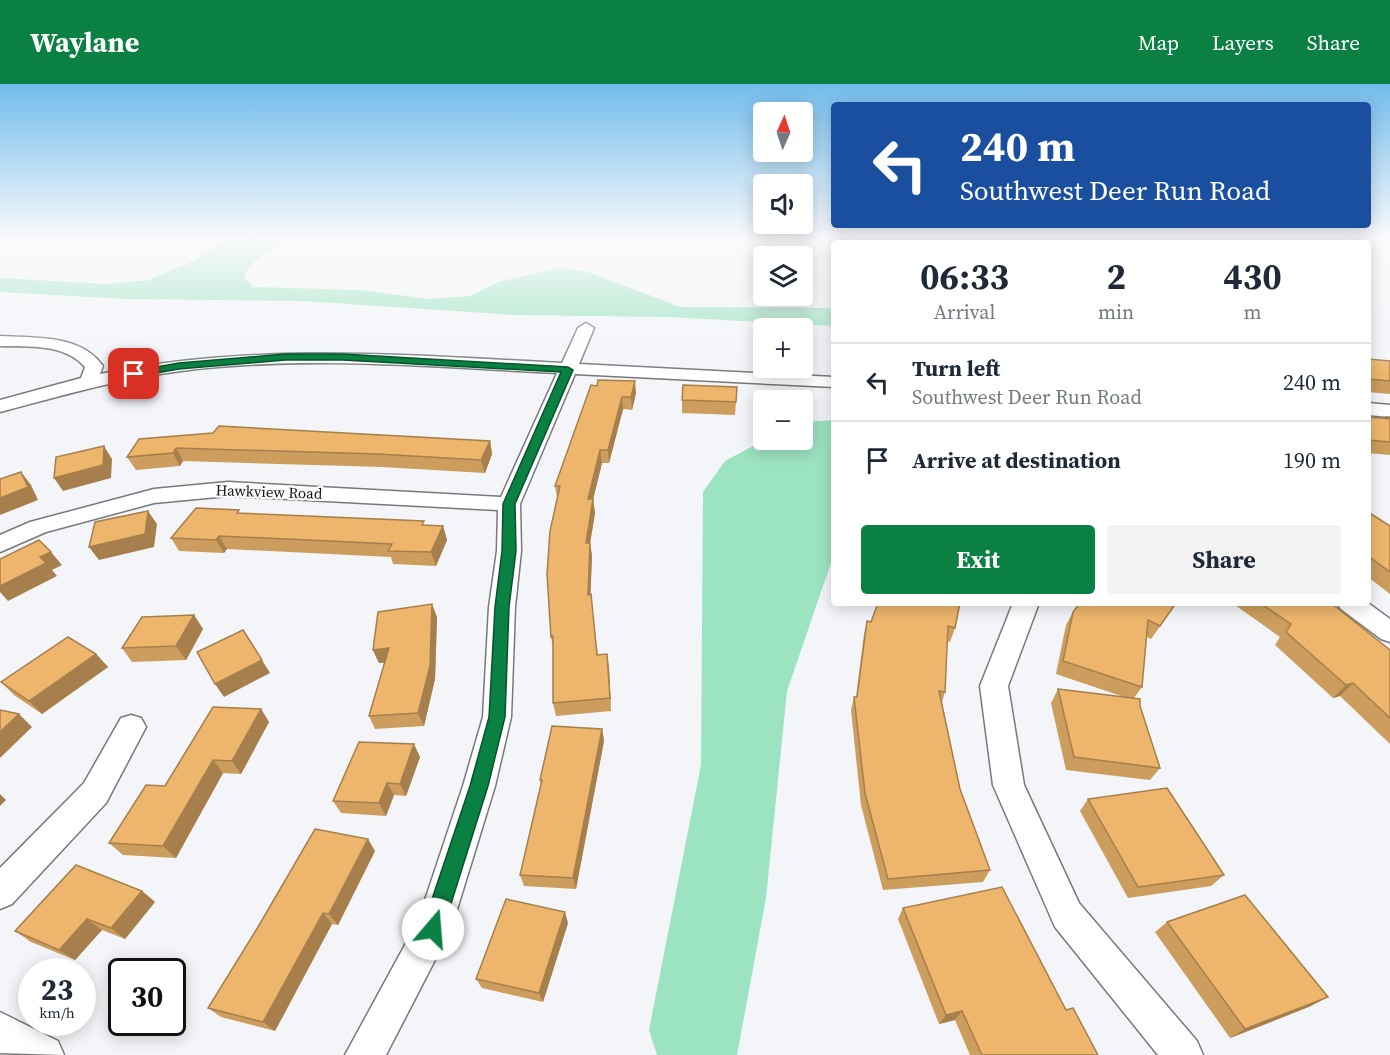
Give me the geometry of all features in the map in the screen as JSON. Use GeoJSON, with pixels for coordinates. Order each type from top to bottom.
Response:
{"type":"FeatureCollection","features":[{"type":"Feature","properties":{"kind":"street"},"geometry":{"type":"LineString","coordinates":[[365,1055],[433,929],[488,752],[497,717],[502,607],[509,551],[509,504],[586,328]]}},
{"type":"Feature","properties":{"kind":"street"},"geometry":{"type":"LineString","coordinates":[[0,341],[57,345],[78,350],[88,356],[94,366],[89,382]]}},
{"type":"Feature","properties":{"kind":"street"},"geometry":{"type":"LineString","coordinates":[[0,406],[89,382],[179,366],[285,357],[343,357],[831,382]]}},
{"type":"Feature","properties":{"kind":"street"},"geometry":{"type":"LineString","coordinates":[[1371,409],[1390,411]]}},
{"type":"Feature","properties":{"kind":"street","name":"Hawkview Road"},"geometry":{"type":"LineString","coordinates":[[0,544],[38,527],[154,496],[228,489],[509,504]]}},
{"type":"Feature","properties":{"kind":"street"},"geometry":{"type":"LineString","coordinates":[[1025,606],[994,686],[1009,785],[1066,915],[1183,1055]]}},
{"type":"Feature","properties":{"kind":"street"},"geometry":{"type":"LineString","coordinates":[[1354,606],[1390,632]]}},
{"type":"Feature","properties":{"kind":"street"},"geometry":{"type":"LineString","coordinates":[[0,891],[95,793],[131,727]]}},
{"type":"Feature","properties":{"kind":"street"},"geometry":{"type":"LineString","coordinates":[[0,1032],[44,1055]]}},
{"type":"Feature","properties":{"kind":"green space"},"geometry":{"type":"Polygon","coordinates":[[[0,284],[251,284],[253,287],[360,290],[429,299],[470,296],[493,284],[621,284],[680,307],[831,308],[831,326],[813,325],[813,318],[753,318],[753,322],[669,317],[516,315],[302,301],[128,299],[0,292],[0,284]]]}},
{"type":"Feature","properties":{"kind":"green space"},"geometry":{"type":"Polygon","coordinates":[[[831,420],[831,563],[787,691],[766,898],[737,1055],[657,1055],[649,1030],[701,765],[703,492],[725,461],[753,446],[753,450],[813,450],[813,421],[831,420]]]}},
{"type":"Feature","properties":{"kind":"building"},"geometry":{"type":"Polygon","coordinates":[[[1371,359],[1390,361],[1390,381],[1371,379],[1371,359]]]}},
{"type":"Feature","properties":{"kind":"building"},"geometry":{"type":"Polygon","coordinates":[[[598,380],[635,381],[631,397],[622,397],[608,450],[600,450],[588,499],[593,499],[586,543],[590,543],[588,595],[591,594],[597,655],[607,654],[610,698],[553,703],[553,636],[551,637],[547,574],[550,531],[560,486],[555,486],[591,385],[597,386],[598,380]]]}},
{"type":"Feature","properties":{"kind":"building"},"geometry":{"type":"Polygon","coordinates":[[[683,385],[737,387],[736,402],[682,400],[683,385]]]}},
{"type":"Feature","properties":{"kind":"building"},"geometry":{"type":"Polygon","coordinates":[[[1371,417],[1390,419],[1390,442],[1371,440],[1371,417]]]}},
{"type":"Feature","properties":{"kind":"building"},"geometry":{"type":"Polygon","coordinates":[[[219,426],[490,441],[481,460],[378,454],[176,448],[173,453],[127,457],[139,439],[213,433],[219,426]]]}},
{"type":"Feature","properties":{"kind":"building"},"geometry":{"type":"Polygon","coordinates":[[[104,446],[103,465],[54,478],[56,457],[104,446]]]}},
{"type":"Feature","properties":{"kind":"building"},"geometry":{"type":"Polygon","coordinates":[[[21,472],[28,487],[0,498],[0,479],[21,472]]]}},
{"type":"Feature","properties":{"kind":"building"},"geometry":{"type":"Polygon","coordinates":[[[196,508],[239,510],[237,513],[424,521],[422,525],[443,526],[431,552],[388,551],[392,544],[219,536],[216,540],[171,538],[196,508]]]}},
{"type":"Feature","properties":{"kind":"building"},"geometry":{"type":"Polygon","coordinates":[[[148,511],[145,534],[89,547],[95,522],[148,511]]]}},
{"type":"Feature","properties":{"kind":"building"},"geometry":{"type":"Polygon","coordinates":[[[1371,514],[1390,526],[1390,572],[1371,558],[1371,514]]]}},
{"type":"Feature","properties":{"kind":"building"},"geometry":{"type":"Polygon","coordinates":[[[39,540],[51,552],[40,557],[46,563],[0,586],[0,559],[39,540]]]}},
{"type":"Feature","properties":{"kind":"building"},"geometry":{"type":"Polygon","coordinates":[[[432,604],[430,666],[418,713],[369,716],[389,648],[373,650],[378,612],[432,604]]]}},
{"type":"Feature","properties":{"kind":"building"},"geometry":{"type":"Polygon","coordinates":[[[877,606],[959,606],[955,628],[948,626],[945,692],[939,691],[960,789],[990,870],[888,879],[865,793],[854,697],[857,697],[867,621],[871,622],[877,606]]]}},
{"type":"Feature","properties":{"kind":"building"},"geometry":{"type":"Polygon","coordinates":[[[1078,606],[1174,606],[1160,626],[1148,620],[1142,687],[1063,661],[1073,612],[1078,606]]]}},
{"type":"Feature","properties":{"kind":"building"},"geometry":{"type":"Polygon","coordinates":[[[1264,606],[1335,606],[1390,650],[1390,718],[1353,683],[1346,685],[1286,632],[1291,624],[1264,606]]]}},
{"type":"Feature","properties":{"kind":"building"},"geometry":{"type":"Polygon","coordinates":[[[194,615],[176,646],[122,648],[142,617],[194,615]]]}},
{"type":"Feature","properties":{"kind":"building"},"geometry":{"type":"Polygon","coordinates":[[[243,630],[262,660],[215,684],[197,652],[243,630]]]}},
{"type":"Feature","properties":{"kind":"building"},"geometry":{"type":"Polygon","coordinates":[[[68,637],[96,654],[29,701],[1,682],[68,637]]]}},
{"type":"Feature","properties":{"kind":"building"},"geometry":{"type":"Polygon","coordinates":[[[1058,689],[1140,699],[1140,706],[1160,768],[1074,757],[1058,689]]]}},
{"type":"Feature","properties":{"kind":"building"},"geometry":{"type":"Polygon","coordinates":[[[213,707],[261,709],[232,761],[213,760],[163,846],[109,843],[146,785],[165,786],[213,707]]]}},
{"type":"Feature","properties":{"kind":"building"},"geometry":{"type":"Polygon","coordinates":[[[0,710],[19,714],[0,732],[0,710]]]}},
{"type":"Feature","properties":{"kind":"building"},"geometry":{"type":"Polygon","coordinates":[[[552,726],[602,729],[573,878],[520,875],[552,726]]]}},
{"type":"Feature","properties":{"kind":"building"},"geometry":{"type":"Polygon","coordinates":[[[359,742],[414,744],[400,784],[387,783],[379,803],[333,801],[359,742]]]}},
{"type":"Feature","properties":{"kind":"building"},"geometry":{"type":"Polygon","coordinates":[[[1167,788],[1224,875],[1138,887],[1088,799],[1167,788]]]}},
{"type":"Feature","properties":{"kind":"building"},"geometry":{"type":"Polygon","coordinates":[[[315,829],[368,839],[329,914],[323,913],[263,1022],[208,1008],[258,927],[315,829]]]}},
{"type":"Feature","properties":{"kind":"building"},"geometry":{"type":"Polygon","coordinates":[[[76,865],[142,891],[111,928],[87,919],[59,950],[15,931],[76,865]]]}},
{"type":"Feature","properties":{"kind":"building"},"geometry":{"type":"Polygon","coordinates":[[[1002,887],[1066,1010],[1073,1008],[1098,1055],[982,1055],[962,1011],[946,1015],[903,908],[1002,887]]]}},
{"type":"Feature","properties":{"kind":"building"},"geometry":{"type":"Polygon","coordinates":[[[1245,895],[1328,997],[1245,1029],[1167,922],[1245,895]]]}},
{"type":"Feature","properties":{"kind":"building"},"geometry":{"type":"Polygon","coordinates":[[[506,899],[565,912],[539,993],[476,979],[506,899]]]}},
{"type":"Feature","properties":{"kind":"route"},"geometry":{"type":"LineString","coordinates":[[134,374],[179,366],[285,357],[343,357],[568,370],[509,504],[509,551],[502,607],[497,717],[479,786],[433,929]]}}]}
